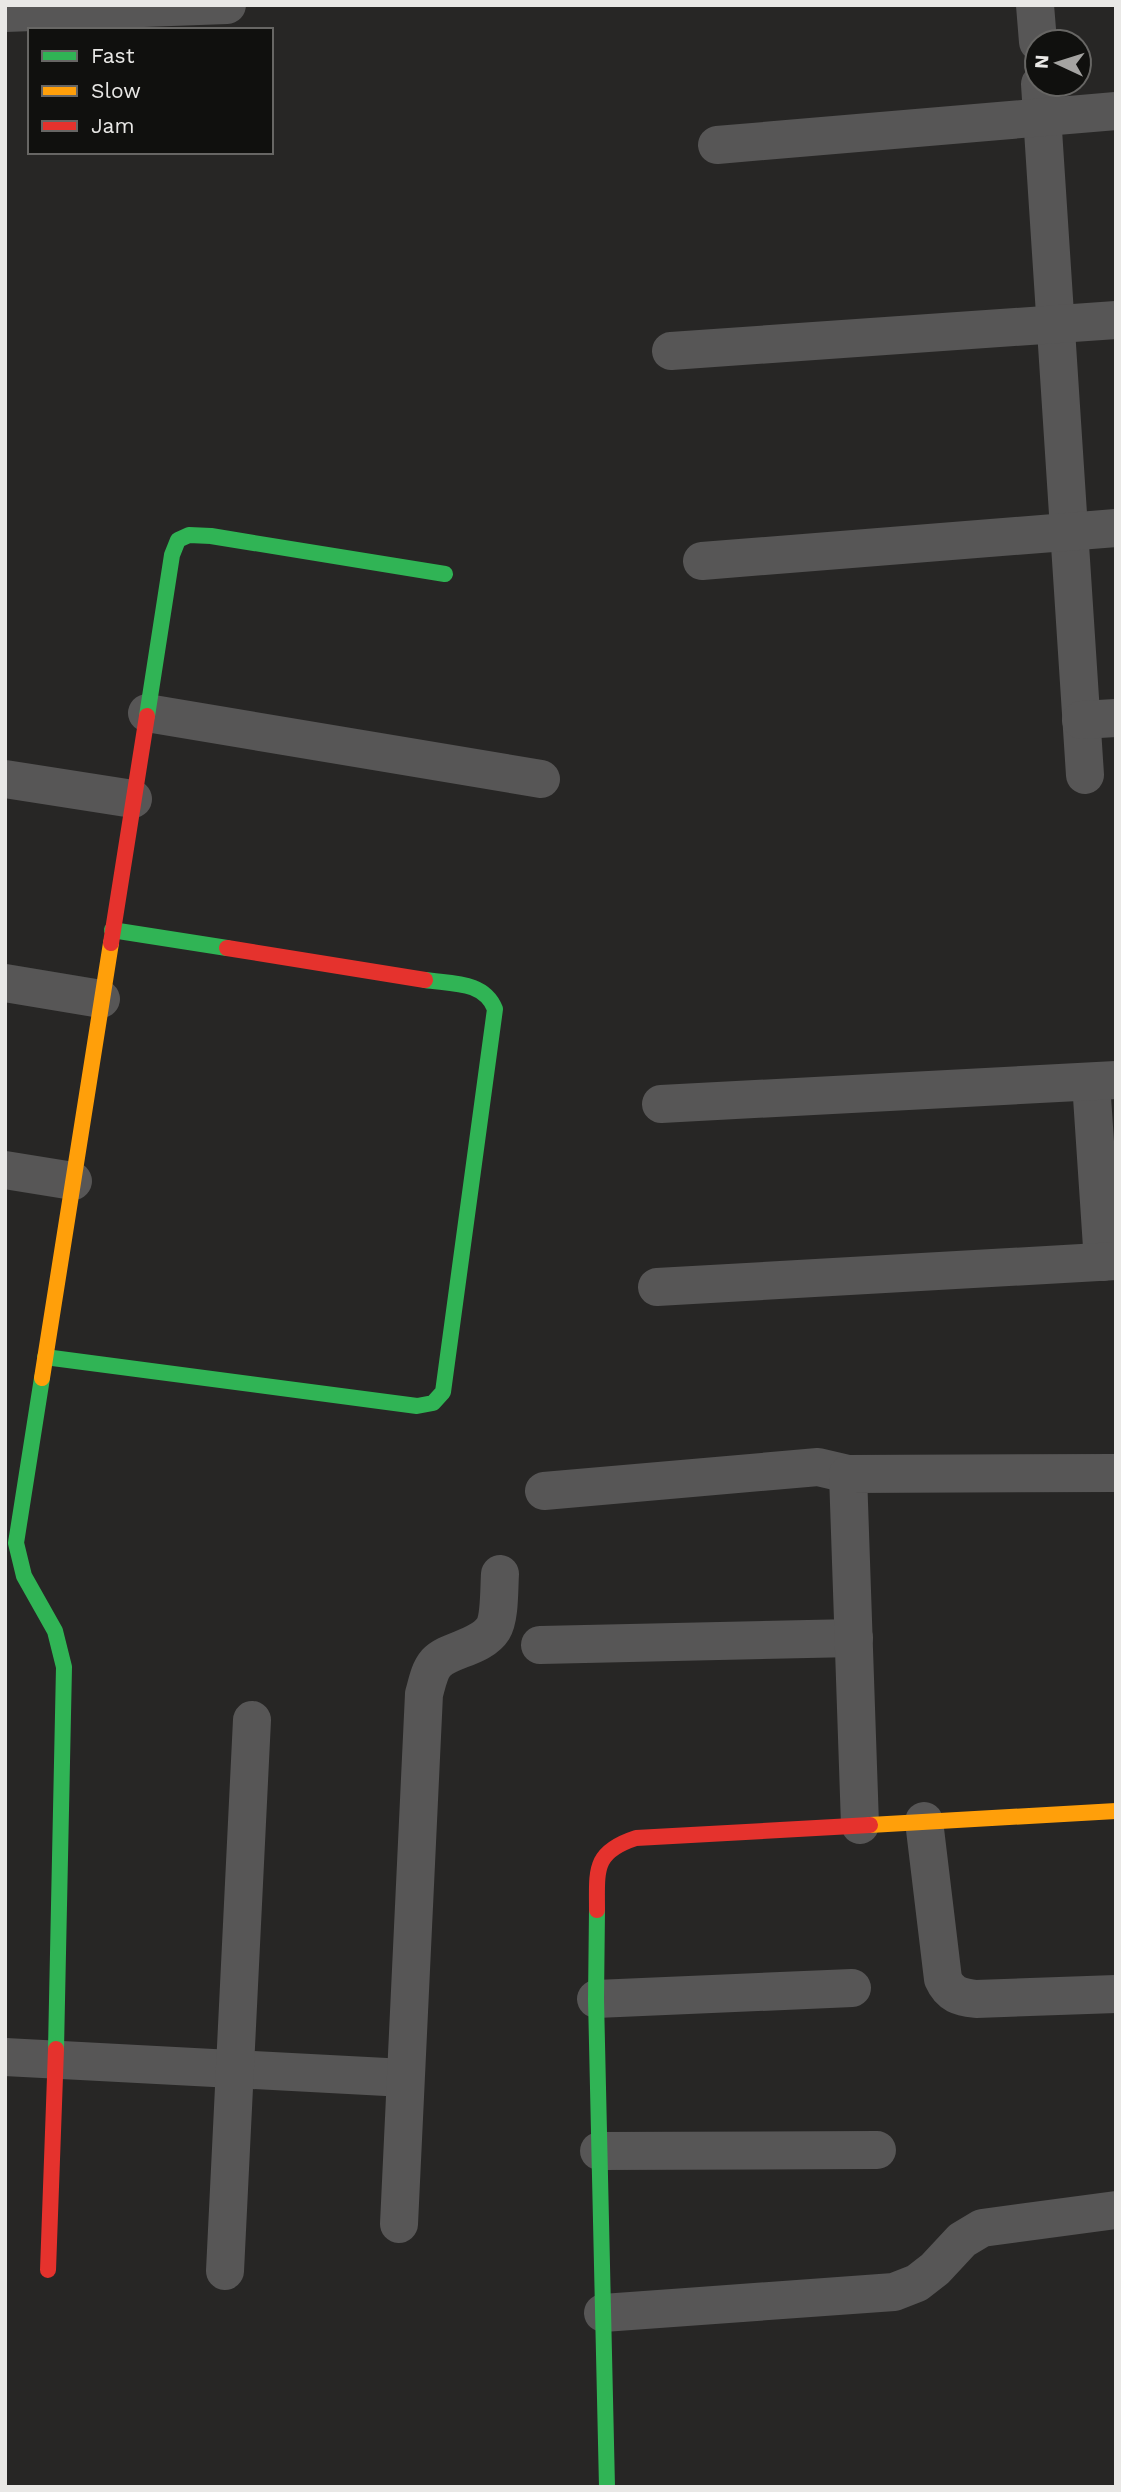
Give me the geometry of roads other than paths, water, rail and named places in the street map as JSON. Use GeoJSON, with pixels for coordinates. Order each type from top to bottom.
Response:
{"type":"FeatureCollection","features":[{"type":"Feature","properties":{"kind":"street"},"geometry":{"type":"LineString","coordinates":[[5,13],[227,5]]}},
{"type":"Feature","properties":{"kind":"street"},"geometry":{"type":"LineString","coordinates":[[1035,5],[1037,28]]}},
{"type":"Feature","properties":{"kind":"street"},"geometry":{"type":"LineString","coordinates":[[1041,100],[1069,531],[1098,719],[1085,775]]}},
{"type":"Feature","properties":{"kind":"street"},"geometry":{"type":"LineString","coordinates":[[717,145],[1041,100],[1116,111]]}},
{"type":"Feature","properties":{"kind":"street"},"geometry":{"type":"LineString","coordinates":[[671,351],[1116,320]]}},
{"type":"Feature","properties":{"kind":"street"},"geometry":{"type":"LineString","coordinates":[[702,561],[1116,528]]}},
{"type":"Feature","properties":{"kind":"street"},"geometry":{"type":"LineString","coordinates":[[48,2270],[56,2060],[64,1667],[59,1642],[49,1619],[29,1588],[18,1564],[16,1543],[172,555],[178,540],[189,535],[211,536],[445,575]]}},
{"type":"Feature","properties":{"kind":"street"},"geometry":{"type":"LineString","coordinates":[[147,713],[541,779]]}},
{"type":"Feature","properties":{"kind":"street"},"geometry":{"type":"LineString","coordinates":[[5,779],[133,799]]}},
{"type":"Feature","properties":{"kind":"street"},"geometry":{"type":"LineString","coordinates":[[45,1357],[416,1406],[433,1403],[443,1392],[495,1009],[490,996],[478,988],[112,930]]}},
{"type":"Feature","properties":{"kind":"street"},"geometry":{"type":"LineString","coordinates":[[5,983],[101,999]]}},
{"type":"Feature","properties":{"kind":"street"},"geometry":{"type":"LineString","coordinates":[[657,1287],[1110,1261],[1103,1081],[661,1104]]}},
{"type":"Feature","properties":{"kind":"street"},"geometry":{"type":"LineString","coordinates":[[5,1170],[73,1181]]}},
{"type":"Feature","properties":{"kind":"street"},"geometry":{"type":"LineString","coordinates":[[544,1491],[818,1467],[848,1475],[1116,1473]]}},
{"type":"Feature","properties":{"kind":"street"},"geometry":{"type":"LineString","coordinates":[[848,1475],[860,1825]]}},
{"type":"Feature","properties":{"kind":"street"},"geometry":{"type":"LineString","coordinates":[[398,2224],[424,1695],[436,1662],[480,1641],[493,1629],[500,1574]]}},
{"type":"Feature","properties":{"kind":"street"},"geometry":{"type":"LineString","coordinates":[[540,1645],[854,1638]]}},
{"type":"Feature","properties":{"kind":"street"},"geometry":{"type":"LineString","coordinates":[[225,2271],[252,1720]]}},
{"type":"Feature","properties":{"kind":"street"},"geometry":{"type":"LineString","coordinates":[[607,2487],[596,1999],[597,1874],[603,1855],[618,1844],[636,1838],[1116,1811]]}},
{"type":"Feature","properties":{"kind":"street"},"geometry":{"type":"LineString","coordinates":[[924,1821],[943,1979],[947,1988],[957,1996],[976,1999],[1116,1994]]}},
{"type":"Feature","properties":{"kind":"street"},"geometry":{"type":"LineString","coordinates":[[596,1999],[852,1988]]}},
{"type":"Feature","properties":{"kind":"street"},"geometry":{"type":"LineString","coordinates":[[5,2057],[405,2077]]}},
{"type":"Feature","properties":{"kind":"street"},"geometry":{"type":"LineString","coordinates":[[599,2151],[877,2150]]}},
{"type":"Feature","properties":{"kind":"street"},"geometry":{"type":"LineString","coordinates":[[603,2313],[894,2292],[918,2283],[962,2240],[982,2228],[1116,2210]]}}]}
